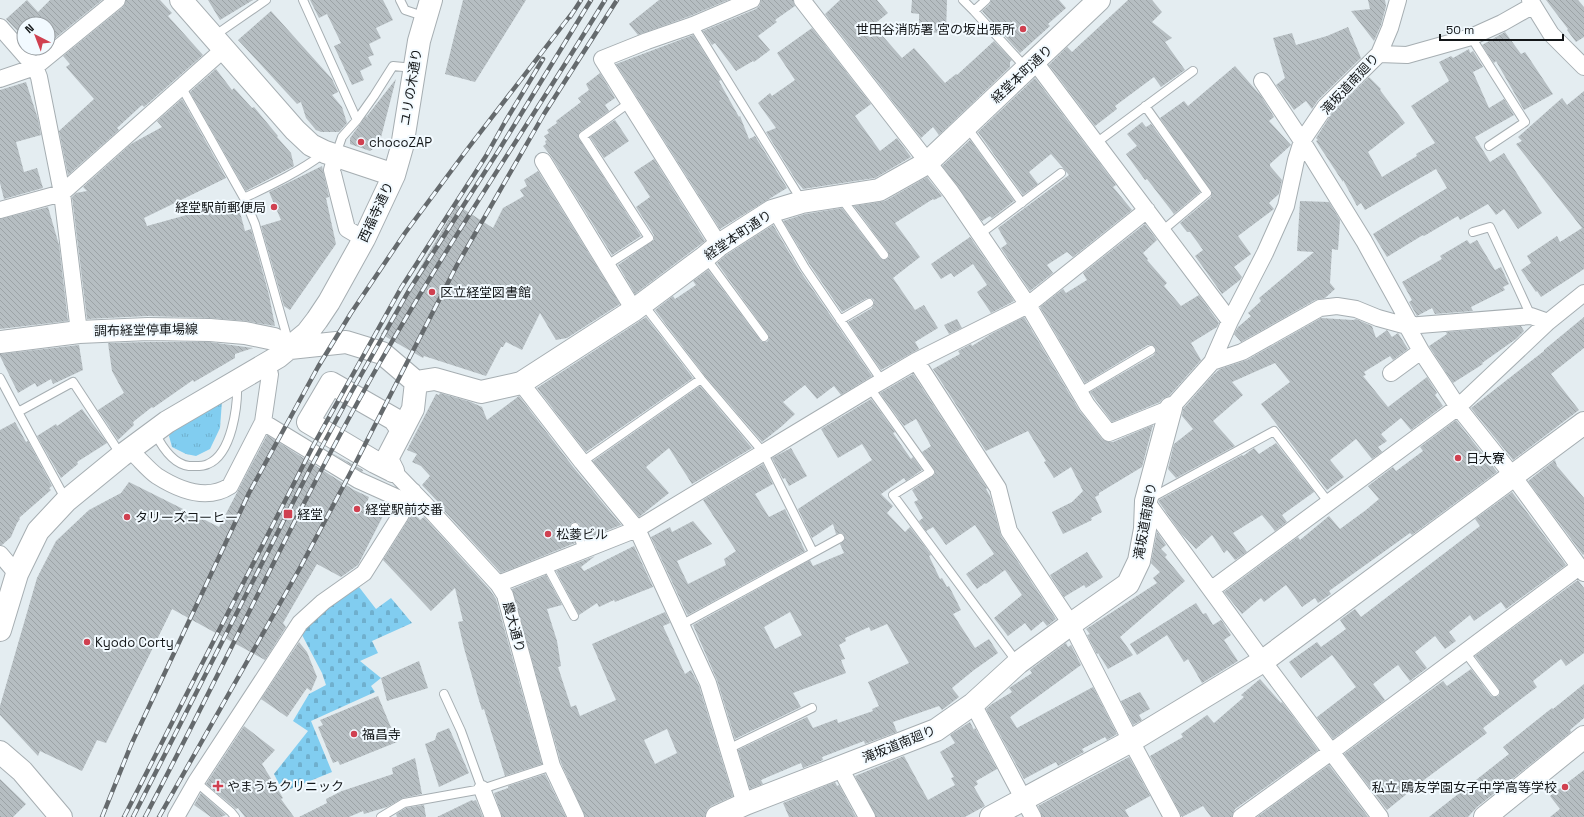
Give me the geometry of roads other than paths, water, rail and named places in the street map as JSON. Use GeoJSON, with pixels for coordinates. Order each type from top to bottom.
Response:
{"type":"FeatureCollection","features":[{"type":"Feature","properties":{"kind":"street"},"geometry":{"type":"LineString","coordinates":[[0,79],[35,67],[117,0]]}},
{"type":"Feature","properties":{"kind":"street","name":"西福寺通り"},"geometry":{"type":"LineString","coordinates":[[2,615],[17,574],[38,531],[66,501],[129,456],[154,430],[236,380],[272,361],[307,333],[329,302],[364,239],[394,175],[330,154],[311,145],[295,130],[180,0]]}},
{"type":"Feature","properties":{"kind":"street"},"geometry":{"type":"LineString","coordinates":[[712,251],[629,103],[602,59],[693,25],[730,4],[752,0]]}},
{"type":"Feature","properties":{"kind":"street"},"geometry":{"type":"LineString","coordinates":[[802,0],[951,192],[1028,305],[1084,398],[1109,433],[1171,408]]}},
{"type":"Feature","properties":{"kind":"street","name":"経堂本町通り"},"geometry":{"type":"LineString","coordinates":[[416,382],[435,379],[481,392],[521,383],[638,306],[712,251],[772,211],[802,202],[879,190],[927,163],[1099,0]]}},
{"type":"Feature","properties":{"kind":"street","name":"滝坂道南廻り"},"geometry":{"type":"LineString","coordinates":[[717,817],[745,804],[936,730],[973,704],[1018,663],[1128,584],[1139,561],[1145,529],[1146,501],[1171,408],[1212,362],[1230,321],[1265,252],[1286,206],[1296,160],[1302,141],[1325,107],[1379,54],[1390,28],[1398,0]]}},
{"type":"Feature","properties":{"kind":"street"},"geometry":{"type":"LineString","coordinates":[[1379,54],[1407,55],[1471,38],[1502,23],[1531,3],[1551,34],[1584,67]]}},
{"type":"Feature","properties":{"kind":"street","name":"ユリの木通り"},"geometry":{"type":"LineString","coordinates":[[394,175],[402,147],[419,41],[428,8]]}},
{"type":"Feature","properties":{"kind":"street"},"geometry":{"type":"LineString","coordinates":[[0,27],[35,67],[39,77],[62,193],[79,332]]}},
{"type":"Feature","properties":{"kind":"street"},"geometry":{"type":"LineString","coordinates":[[0,210],[62,193],[182,88],[218,43]]}},
{"type":"Feature","properties":{"kind":"street"},"geometry":{"type":"LineString","coordinates":[[1031,66],[1096,142],[1230,321]]}},
{"type":"Feature","properties":{"kind":"street"},"geometry":{"type":"LineString","coordinates":[[1241,817],[1465,652],[1581,570],[1513,476],[1458,407],[1421,351],[1364,241],[1302,141],[1262,81]]}},
{"type":"Feature","properties":{"kind":"street"},"geometry":{"type":"LineString","coordinates":[[330,154],[332,170],[347,229],[364,239]]}},
{"type":"Feature","properties":{"kind":"street"},"geometry":{"type":"LineString","coordinates":[[543,161],[607,265],[638,306]]}},
{"type":"Feature","properties":{"kind":"street"},"geometry":{"type":"LineString","coordinates":[[498,584],[636,529],[916,361],[1028,305],[1147,210]]}},
{"type":"Feature","properties":{"kind":"street"},"geometry":{"type":"LineString","coordinates":[[1212,589],[1458,407],[1548,322],[1584,293]]}},
{"type":"Feature","properties":{"kind":"street"},"geometry":{"type":"LineString","coordinates":[[1212,362],[1242,352],[1320,308],[1337,306],[1356,309],[1378,318],[1409,326],[1531,316],[1548,322]]}},
{"type":"Feature","properties":{"kind":"street","name":"調布経堂停車場線"},"geometry":{"type":"LineString","coordinates":[[0,342],[79,332],[148,329],[210,330],[245,333],[274,339],[290,348]]}},
{"type":"Feature","properties":{"kind":"street"},"geometry":{"type":"LineString","coordinates":[[290,348],[346,342],[382,353],[416,382],[413,409],[387,459],[393,472]]}},
{"type":"Feature","properties":{"kind":"street"},"geometry":{"type":"LineString","coordinates":[[1390,373],[1421,351]]}},
{"type":"Feature","properties":{"kind":"street"},"geometry":{"type":"LineString","coordinates":[[916,361],[998,488],[1009,531],[1071,624],[1172,817]]}},
{"type":"Feature","properties":{"kind":"street"},"geometry":{"type":"LineString","coordinates":[[129,456],[157,475],[191,492],[207,494],[222,492],[230,486],[263,422],[270,374]]}},
{"type":"Feature","properties":{"kind":"street"},"geometry":{"type":"LineString","coordinates":[[393,472],[308,422],[331,383],[394,419],[402,430]]}},
{"type":"Feature","properties":{"kind":"street"},"geometry":{"type":"LineString","coordinates":[[521,383],[636,529],[708,683],[745,804]]}},
{"type":"Feature","properties":{"kind":"street"},"geometry":{"type":"LineString","coordinates":[[263,422],[358,480],[398,498]]}},
{"type":"Feature","properties":{"kind":"street"},"geometry":{"type":"LineString","coordinates":[[991,817],[1028,808],[1131,741],[1263,661],[1584,423]]}},
{"type":"Feature","properties":{"kind":"street","name":"農大通り"},"geometry":{"type":"LineString","coordinates":[[393,472],[413,491],[498,584],[505,595],[552,766],[576,817]]}},
{"type":"Feature","properties":{"kind":"street"},"geometry":{"type":"LineString","coordinates":[[176,817],[196,782],[300,623],[323,602],[364,573],[400,516],[413,491]]}},
{"type":"Feature","properties":{"kind":"street"},"geometry":{"type":"LineString","coordinates":[[1146,501],[1380,817]]}},
{"type":"Feature","properties":{"kind":"street"},"geometry":{"type":"LineString","coordinates":[[0,554],[17,574]]}},
{"type":"Feature","properties":{"kind":"street"},"geometry":{"type":"LineString","coordinates":[[973,704],[1028,808]]}},
{"type":"Feature","properties":{"kind":"street"},"geometry":{"type":"LineString","coordinates":[[1485,817],[1584,737]]}},
{"type":"Feature","properties":{"kind":"street"},"geometry":{"type":"LineString","coordinates":[[0,752],[22,771],[62,817]]}},
{"type":"Feature","properties":{"kind":"street"},"geometry":{"type":"LineString","coordinates":[[840,768],[867,817]]}},
{"type":"Feature","properties":{"kind":"street"},"geometry":{"type":"LineString","coordinates":[[482,789],[493,817]]}},
{"type":"Feature","properties":{"kind":"lane"},"geometry":{"type":"LineString","coordinates":[[218,43],[266,0]]}},
{"type":"Feature","properties":{"kind":"lane"},"geometry":{"type":"LineString","coordinates":[[303,0],[357,120]]}},
{"type":"Feature","properties":{"kind":"lane"},"geometry":{"type":"LineString","coordinates":[[400,0],[405,10],[428,8]]}},
{"type":"Feature","properties":{"kind":"lane"},"geometry":{"type":"LineString","coordinates":[[964,0],[1031,66]]}},
{"type":"Feature","properties":{"kind":"lane"},"geometry":{"type":"LineString","coordinates":[[974,11],[986,0]]}},
{"type":"Feature","properties":{"kind":"lane"},"geometry":{"type":"LineString","coordinates":[[693,25],[802,202]]}},
{"type":"Feature","properties":{"kind":"lane"},"geometry":{"type":"LineString","coordinates":[[1471,38],[1525,122],[1489,146]]}},
{"type":"Feature","properties":{"kind":"lane"},"geometry":{"type":"LineString","coordinates":[[244,198],[280,181],[330,154],[357,120],[392,66],[414,68]]}},
{"type":"Feature","properties":{"kind":"lane"},"geometry":{"type":"LineString","coordinates":[[1096,142],[1193,71]]}},
{"type":"Feature","properties":{"kind":"lane"},"geometry":{"type":"LineString","coordinates":[[182,88],[244,198],[255,224],[290,348]]}},
{"type":"Feature","properties":{"kind":"lane"},"geometry":{"type":"LineString","coordinates":[[607,265],[649,238],[583,136],[629,103]]}},
{"type":"Feature","properties":{"kind":"lane"},"geometry":{"type":"LineString","coordinates":[[1145,106],[1208,193],[1162,231]]}},
{"type":"Feature","properties":{"kind":"lane"},"geometry":{"type":"LineString","coordinates":[[966,126],[1022,203]]}},
{"type":"Feature","properties":{"kind":"lane"},"geometry":{"type":"LineString","coordinates":[[980,234],[1061,173]]}},
{"type":"Feature","properties":{"kind":"lane"},"geometry":{"type":"LineString","coordinates":[[840,196],[884,255]]}},
{"type":"Feature","properties":{"kind":"lane"},"geometry":{"type":"LineString","coordinates":[[772,211],[805,268],[840,320],[876,384],[930,472],[893,495],[1018,663]]}},
{"type":"Feature","properties":{"kind":"lane"},"geometry":{"type":"LineString","coordinates":[[1473,232],[1490,227],[1531,316]]}},
{"type":"Feature","properties":{"kind":"lane"},"geometry":{"type":"LineString","coordinates":[[712,251],[764,338]]}},
{"type":"Feature","properties":{"kind":"lane"},"geometry":{"type":"LineString","coordinates":[[840,320],[870,303]]}},
{"type":"Feature","properties":{"kind":"lane"},"geometry":{"type":"LineString","coordinates":[[638,306],[763,452],[813,552]]}},
{"type":"Feature","properties":{"kind":"lane"},"geometry":{"type":"LineString","coordinates":[[1084,398],[1151,350]]}},
{"type":"Feature","properties":{"kind":"lane"},"geometry":{"type":"LineString","coordinates":[[0,378],[66,501]]}},
{"type":"Feature","properties":{"kind":"lane"},"geometry":{"type":"LineString","coordinates":[[582,462],[701,379]]}},
{"type":"Feature","properties":{"kind":"lane"},"geometry":{"type":"LineString","coordinates":[[154,430],[161,444],[171,456],[184,465],[198,466],[208,464],[216,458],[225,446],[230,432],[236,409],[236,380]]}},
{"type":"Feature","properties":{"kind":"lane"},"geometry":{"type":"LineString","coordinates":[[18,412],[73,382],[129,456]]}},
{"type":"Feature","properties":{"kind":"lane"},"geometry":{"type":"LineString","coordinates":[[1146,501],[1274,431],[1329,503]]}},
{"type":"Feature","properties":{"kind":"lane"},"geometry":{"type":"LineString","coordinates":[[575,526],[583,550]]}},
{"type":"Feature","properties":{"kind":"lane"},"geometry":{"type":"LineString","coordinates":[[682,625],[840,538]]}},
{"type":"Feature","properties":{"kind":"lane"},"geometry":{"type":"LineString","coordinates":[[546,564],[574,616]]}},
{"type":"Feature","properties":{"kind":"lane"},"geometry":{"type":"LineString","coordinates":[[1465,652],[1495,692]]}},
{"type":"Feature","properties":{"kind":"lane"},"geometry":{"type":"LineString","coordinates":[[444,694],[461,731],[482,789]]}},
{"type":"Feature","properties":{"kind":"lane"},"geometry":{"type":"LineString","coordinates":[[728,749],[812,708]]}},
{"type":"Feature","properties":{"kind":"lane"},"geometry":{"type":"LineString","coordinates":[[381,817],[404,803],[482,789],[552,766]]}},
{"type":"Feature","properties":{"kind":"lane"},"geometry":{"type":"LineString","coordinates":[[196,782],[232,812],[235,817]]}},
{"type":"Feature","properties":{"kind":"railway"},"geometry":{"type":"LineString","coordinates":[[570,17],[581,0]]}},
{"type":"Feature","properties":{"kind":"railway"},"geometry":{"type":"LineString","coordinates":[[133,817],[311,467],[352,391],[408,292],[499,150],[591,0]]}},
{"type":"Feature","properties":{"kind":"railway"},"geometry":{"type":"LineString","coordinates":[[145,817],[318,476],[379,364],[434,272],[605,0]]}},
{"type":"Feature","properties":{"kind":"railway"},"geometry":{"type":"LineString","coordinates":[[159,817],[300,568],[457,265],[544,114],[617,0]]}},
{"type":"Feature","properties":{"kind":"railway"},"geometry":{"type":"LineString","coordinates":[[102,817],[131,745],[249,493],[318,367],[351,313],[405,233],[573,12]]}},
{"type":"Feature","properties":{"kind":"railway"},"geometry":{"type":"LineString","coordinates":[[124,817],[313,446],[401,288],[486,156],[543,59]]}},
{"type":"Feature","properties":{"kind":"place","name":"世田谷消防署 宮の坂出張所"},"geometry":{"type":"Point","coordinates":[1023,29]}},
{"type":"Feature","properties":{"kind":"place","name":"chocoZAP"},"geometry":{"type":"Point","coordinates":[361,142]}},
{"type":"Feature","properties":{"kind":"place","name":"経堂駅前郵便局"},"geometry":{"type":"Point","coordinates":[274,207]}},
{"type":"Feature","properties":{"kind":"place","name":"区立経堂図書館"},"geometry":{"type":"Point","coordinates":[432,292]}},
{"type":"Feature","properties":{"kind":"place","name":"日大寮"},"geometry":{"type":"Point","coordinates":[1458,458]}},
{"type":"Feature","properties":{"kind":"place","name":"経堂駅前交番"},"geometry":{"type":"Point","coordinates":[357,509]}},
{"type":"Feature","properties":{"kind":"place","name":"経堂"},"geometry":{"type":"Point","coordinates":[288,514]}},
{"type":"Feature","properties":{"kind":"place","name":"タリーズコーヒー"},"geometry":{"type":"Point","coordinates":[127,517]}},
{"type":"Feature","properties":{"kind":"place","name":"松菱ビル"},"geometry":{"type":"Point","coordinates":[548,534]}},
{"type":"Feature","properties":{"kind":"place","name":"Kyodo Corty"},"geometry":{"type":"Point","coordinates":[87,642]}},
{"type":"Feature","properties":{"kind":"place","name":"福昌寺"},"geometry":{"type":"Point","coordinates":[354,734]}},
{"type":"Feature","properties":{"kind":"place","name":"やまうちクリニック"},"geometry":{"type":"Point","coordinates":[218,786]}},
{"type":"Feature","properties":{"kind":"place","name":"私立 鴎友学園女子中学高等学校"},"geometry":{"type":"Point","coordinates":[1565,787]}}]}
